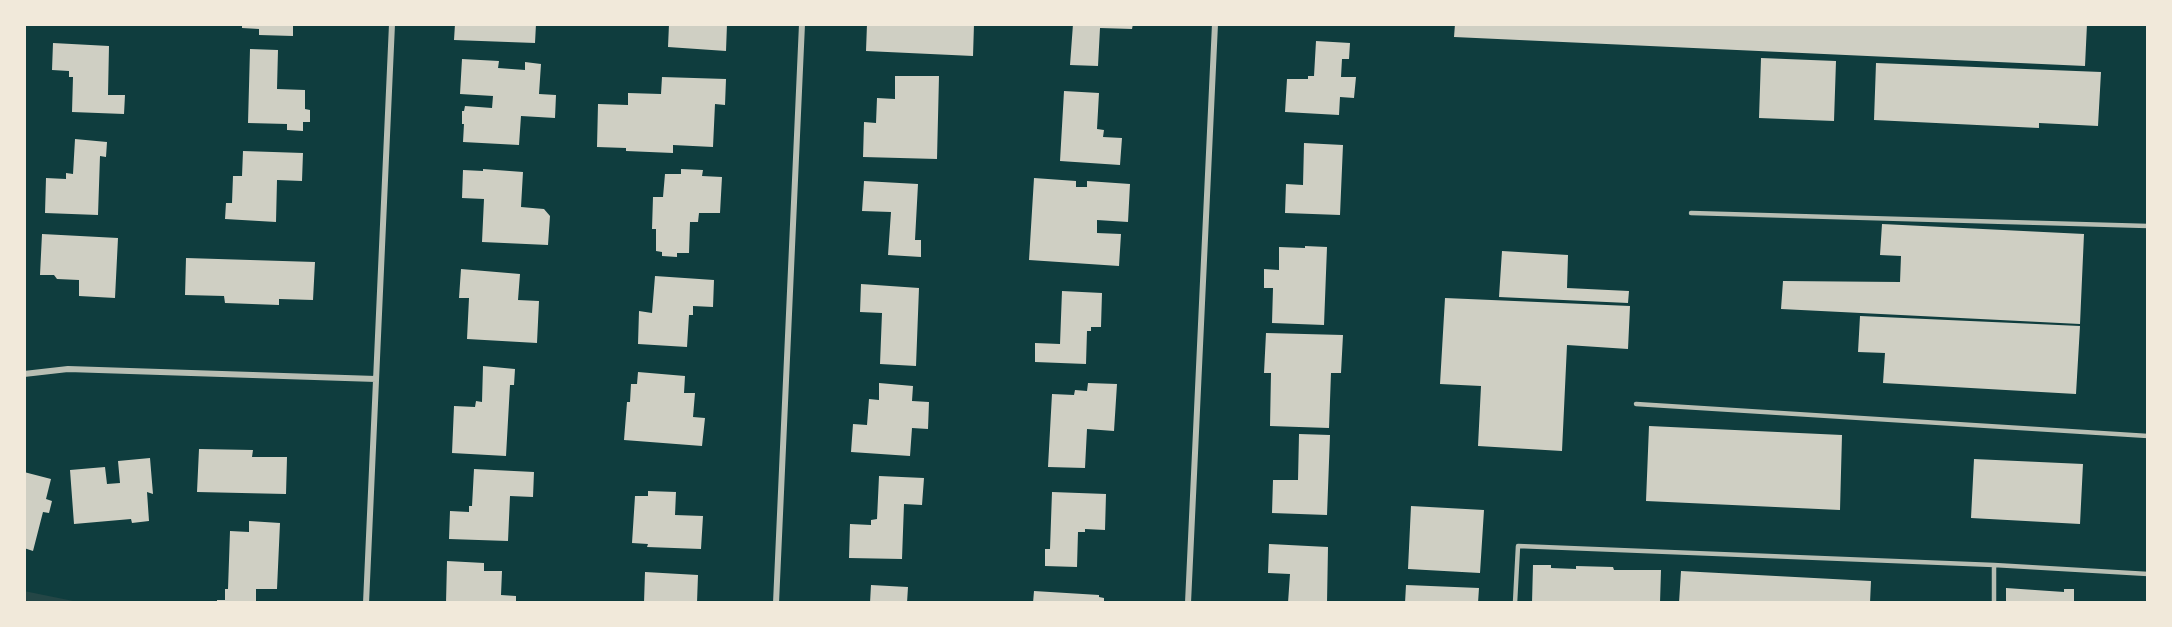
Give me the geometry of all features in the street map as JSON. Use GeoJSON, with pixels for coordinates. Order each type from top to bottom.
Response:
{"type":"FeatureCollection","features":[{"type":"Feature","properties":{"kind":"street"},"geometry":{"type":"LineString","coordinates":[[366,603],[392,24]]}},
{"type":"Feature","properties":{"kind":"street"},"geometry":{"type":"LineString","coordinates":[[776,603],[802,24]]}},
{"type":"Feature","properties":{"kind":"street"},"geometry":{"type":"LineString","coordinates":[[1188,603],[1215,24]]}},
{"type":"Feature","properties":{"kind":"street"},"geometry":{"type":"LineString","coordinates":[[24,374],[68,369],[376,379]]}},
{"type":"Feature","properties":{"kind":"lane"},"geometry":{"type":"LineString","coordinates":[[1691,213],[2148,226]]}},
{"type":"Feature","properties":{"kind":"lane"},"geometry":{"type":"LineString","coordinates":[[1636,404],[2148,436]]}},
{"type":"Feature","properties":{"kind":"lane"},"geometry":{"type":"LineString","coordinates":[[1515,603],[1518,546],[1994,565],[2148,574]]}},
{"type":"Feature","properties":{"kind":"lane"},"geometry":{"type":"LineString","coordinates":[[1994,565],[1994,603]]}},
{"type":"Feature","properties":{"kind":"shaded area"},"geometry":{"type":"Polygon","coordinates":[[[24,591],[83,603],[24,603],[24,591]]]}},
{"type":"Feature","properties":{"kind":"building"},"geometry":{"type":"Polygon","coordinates":[[[242,24],[293,24],[293,36],[259,35],[259,29],[242,28],[242,24]]]}},
{"type":"Feature","properties":{"kind":"building"},"geometry":{"type":"Polygon","coordinates":[[[455,24],[536,24],[535,43],[454,40],[455,24]]]}},
{"type":"Feature","properties":{"kind":"building"},"geometry":{"type":"Polygon","coordinates":[[[669,24],[727,24],[726,51],[668,47],[669,24]]]}},
{"type":"Feature","properties":{"kind":"building"},"geometry":{"type":"Polygon","coordinates":[[[867,24],[974,24],[973,56],[866,51],[867,24]]]}},
{"type":"Feature","properties":{"kind":"building"},"geometry":{"type":"Polygon","coordinates":[[[1073,24],[1133,24],[1132,29],[1100,28],[1098,66],[1070,65],[1073,24]]]}},
{"type":"Feature","properties":{"kind":"building"},"geometry":{"type":"Polygon","coordinates":[[[1455,24],[2087,24],[2085,66],[1454,37],[1455,24]]]}},
{"type":"Feature","properties":{"kind":"building"},"geometry":{"type":"Polygon","coordinates":[[[1316,41],[1350,43],[1349,59],[1342,59],[1341,77],[1356,77],[1354,98],[1340,97],[1339,115],[1285,112],[1287,79],[1308,79],[1308,76],[1314,76],[1316,41]]]}},
{"type":"Feature","properties":{"kind":"building"},"geometry":{"type":"Polygon","coordinates":[[[53,43],[109,46],[108,95],[125,95],[124,114],[72,112],[73,77],[69,77],[69,71],[52,70],[53,43]]]}},
{"type":"Feature","properties":{"kind":"building"},"geometry":{"type":"Polygon","coordinates":[[[250,49],[278,50],[277,89],[305,90],[305,109],[310,110],[310,122],[303,122],[303,131],[287,130],[287,124],[248,123],[250,49]]]}},
{"type":"Feature","properties":{"kind":"building"},"geometry":{"type":"Polygon","coordinates":[[[1761,58],[1836,61],[1834,121],[1759,118],[1761,58]]]}},
{"type":"Feature","properties":{"kind":"building"},"geometry":{"type":"Polygon","coordinates":[[[462,59],[499,61],[498,68],[525,70],[525,62],[541,64],[539,94],[556,95],[555,118],[521,116],[519,145],[463,142],[462,111],[465,106],[492,108],[493,96],[460,94],[462,59]]]}},
{"type":"Feature","properties":{"kind":"building"},"geometry":{"type":"Polygon","coordinates":[[[1876,63],[2101,72],[2098,126],[2039,123],[2039,128],[1874,120],[1876,63]]]}},
{"type":"Feature","properties":{"kind":"building"},"geometry":{"type":"Polygon","coordinates":[[[895,76],[939,76],[937,159],[863,157],[864,122],[876,123],[877,98],[895,99],[895,76]]]}},
{"type":"Feature","properties":{"kind":"building"},"geometry":{"type":"Polygon","coordinates":[[[662,77],[726,79],[725,105],[715,104],[713,147],[673,145],[673,153],[597,147],[598,104],[628,105],[628,93],[661,94],[662,77]]]}},
{"type":"Feature","properties":{"kind":"building"},"geometry":{"type":"Polygon","coordinates":[[[1064,91],[1099,93],[1097,129],[1104,130],[1103,137],[1122,138],[1120,165],[1060,161],[1064,91]]]}},
{"type":"Feature","properties":{"kind":"building"},"geometry":{"type":"Polygon","coordinates":[[[75,139],[107,142],[106,157],[100,156],[98,215],[45,213],[46,178],[66,179],[66,173],[73,174],[75,139]]]}},
{"type":"Feature","properties":{"kind":"building"},"geometry":{"type":"Polygon","coordinates":[[[1304,143],[1343,145],[1340,215],[1285,213],[1286,184],[1303,185],[1304,143]]]}},
{"type":"Feature","properties":{"kind":"building"},"geometry":{"type":"Polygon","coordinates":[[[243,151],[303,153],[302,181],[277,180],[276,222],[225,219],[226,203],[232,203],[233,176],[242,176],[243,151]]]}},
{"type":"Feature","properties":{"kind":"building"},"geometry":{"type":"Polygon","coordinates":[[[483,169],[523,172],[521,207],[544,209],[550,216],[548,245],[482,242],[484,199],[462,198],[463,170],[483,171],[483,169]]]}},
{"type":"Feature","properties":{"kind":"building"},"geometry":{"type":"Polygon","coordinates":[[[681,169],[703,170],[702,176],[722,177],[720,213],[699,213],[698,222],[690,222],[689,253],[677,253],[677,257],[662,256],[662,252],[656,251],[656,229],[652,229],[653,197],[663,197],[665,174],[681,174],[681,169]]]}},
{"type":"Feature","properties":{"kind":"building"},"geometry":{"type":"Polygon","coordinates":[[[1034,178],[1076,181],[1076,187],[1087,187],[1087,181],[1130,184],[1128,222],[1097,220],[1097,233],[1121,234],[1119,266],[1029,260],[1034,178]]]}},
{"type":"Feature","properties":{"kind":"building"},"geometry":{"type":"Polygon","coordinates":[[[864,181],[918,184],[915,240],[921,240],[921,257],[888,255],[891,212],[862,211],[864,181]]]}},
{"type":"Feature","properties":{"kind":"building"},"geometry":{"type":"Polygon","coordinates":[[[1882,224],[2084,234],[2080,324],[1781,309],[1783,281],[1900,282],[1901,256],[1880,255],[1882,224]]]}},
{"type":"Feature","properties":{"kind":"building"},"geometry":{"type":"Polygon","coordinates":[[[42,234],[118,238],[115,298],[79,296],[79,280],[57,279],[54,275],[40,275],[42,234]]]}},
{"type":"Feature","properties":{"kind":"building"},"geometry":{"type":"Polygon","coordinates":[[[1305,246],[1327,247],[1324,325],[1272,323],[1273,288],[1264,288],[1264,269],[1279,270],[1279,247],[1305,248],[1305,246]]]}},
{"type":"Feature","properties":{"kind":"building"},"geometry":{"type":"Polygon","coordinates":[[[1502,251],[1568,255],[1567,288],[1629,291],[1628,303],[1499,297],[1502,251]]]}},
{"type":"Feature","properties":{"kind":"building"},"geometry":{"type":"Polygon","coordinates":[[[186,258],[315,262],[313,300],[279,299],[279,305],[225,303],[224,296],[185,295],[186,258]]]}},
{"type":"Feature","properties":{"kind":"building"},"geometry":{"type":"Polygon","coordinates":[[[461,269],[520,274],[518,300],[539,301],[537,343],[467,339],[469,298],[459,298],[461,269]]]}},
{"type":"Feature","properties":{"kind":"building"},"geometry":{"type":"Polygon","coordinates":[[[655,276],[714,280],[713,307],[693,306],[693,315],[689,315],[687,347],[638,344],[639,311],[652,313],[655,276]]]}},
{"type":"Feature","properties":{"kind":"building"},"geometry":{"type":"Polygon","coordinates":[[[861,284],[919,288],[916,366],[880,364],[882,313],[860,312],[861,284]]]}},
{"type":"Feature","properties":{"kind":"building"},"geometry":{"type":"Polygon","coordinates":[[[1062,291],[1102,293],[1101,327],[1091,327],[1091,331],[1087,331],[1086,364],[1035,362],[1035,343],[1060,344],[1062,291]]]}},
{"type":"Feature","properties":{"kind":"building"},"geometry":{"type":"Polygon","coordinates":[[[1445,298],[1630,306],[1628,349],[1567,345],[1562,451],[1478,446],[1481,386],[1440,384],[1445,298]]]}},
{"type":"Feature","properties":{"kind":"building"},"geometry":{"type":"Polygon","coordinates":[[[1860,316],[2080,326],[2076,394],[1883,383],[1885,353],[1858,352],[1860,316]]]}},
{"type":"Feature","properties":{"kind":"building"},"geometry":{"type":"Polygon","coordinates":[[[1266,333],[1343,335],[1341,373],[1331,373],[1329,428],[1270,426],[1271,373],[1264,373],[1266,333]]]}},
{"type":"Feature","properties":{"kind":"building"},"geometry":{"type":"Polygon","coordinates":[[[483,366],[515,369],[514,385],[510,385],[506,456],[452,453],[454,406],[475,407],[476,401],[482,402],[483,366]]]}},
{"type":"Feature","properties":{"kind":"building"},"geometry":{"type":"Polygon","coordinates":[[[638,372],[685,376],[684,393],[695,393],[693,417],[705,418],[702,446],[624,440],[627,402],[630,402],[631,384],[637,384],[638,372]]]}},
{"type":"Feature","properties":{"kind":"building"},"geometry":{"type":"Polygon","coordinates":[[[879,383],[913,386],[912,401],[929,402],[928,429],[912,428],[910,456],[851,452],[853,424],[867,425],[869,399],[879,400],[879,383]]]}},
{"type":"Feature","properties":{"kind":"building"},"geometry":{"type":"Polygon","coordinates":[[[1088,383],[1117,384],[1114,431],[1087,429],[1085,468],[1048,467],[1052,394],[1074,395],[1075,390],[1087,391],[1088,383]]]}},
{"type":"Feature","properties":{"kind":"building"},"geometry":{"type":"Polygon","coordinates":[[[1649,426],[1842,435],[1840,510],[1646,501],[1649,426]]]}},
{"type":"Feature","properties":{"kind":"building"},"geometry":{"type":"Polygon","coordinates":[[[1299,434],[1330,435],[1327,515],[1272,513],[1273,480],[1298,480],[1299,434]]]}},
{"type":"Feature","properties":{"kind":"building"},"geometry":{"type":"Polygon","coordinates":[[[199,449],[253,450],[252,457],[287,457],[286,494],[197,492],[199,449]]]}},
{"type":"Feature","properties":{"kind":"building"},"geometry":{"type":"Polygon","coordinates":[[[150,458],[153,494],[147,492],[149,521],[132,523],[131,519],[74,524],[70,470],[105,467],[107,484],[120,483],[118,461],[150,458]]]}},
{"type":"Feature","properties":{"kind":"building"},"geometry":{"type":"Polygon","coordinates":[[[1974,459],[2083,464],[2080,524],[1971,518],[1974,459]]]}},
{"type":"Feature","properties":{"kind":"building"},"geometry":{"type":"Polygon","coordinates":[[[474,469],[534,472],[533,497],[510,496],[508,541],[449,539],[450,511],[469,512],[469,506],[472,506],[474,469]]]}},
{"type":"Feature","properties":{"kind":"building"},"geometry":{"type":"Polygon","coordinates":[[[24,472],[51,479],[46,499],[52,501],[49,513],[43,512],[33,551],[24,548],[24,472]]]}},
{"type":"Feature","properties":{"kind":"building"},"geometry":{"type":"Polygon","coordinates":[[[879,476],[924,478],[922,505],[904,504],[902,559],[849,558],[850,524],[871,525],[871,520],[877,519],[879,476]]]}},
{"type":"Feature","properties":{"kind":"building"},"geometry":{"type":"Polygon","coordinates":[[[648,491],[676,492],[675,515],[703,516],[701,549],[647,547],[648,544],[632,543],[635,496],[648,496],[648,491]]]}},
{"type":"Feature","properties":{"kind":"building"},"geometry":{"type":"Polygon","coordinates":[[[1052,492],[1106,494],[1105,530],[1085,529],[1085,532],[1078,532],[1077,567],[1045,566],[1045,549],[1050,549],[1052,492]]]}},
{"type":"Feature","properties":{"kind":"building"},"geometry":{"type":"Polygon","coordinates":[[[1411,506],[1484,510],[1480,573],[1408,569],[1411,506]]]}},
{"type":"Feature","properties":{"kind":"building"},"geometry":{"type":"Polygon","coordinates":[[[249,521],[280,523],[277,589],[256,589],[256,603],[217,603],[217,600],[225,600],[225,589],[228,589],[230,531],[249,532],[249,521]]]}},
{"type":"Feature","properties":{"kind":"building"},"geometry":{"type":"Polygon","coordinates":[[[1269,544],[1328,547],[1327,603],[1288,603],[1290,574],[1268,573],[1269,544]]]}},
{"type":"Feature","properties":{"kind":"building"},"geometry":{"type":"Polygon","coordinates":[[[447,561],[484,563],[484,571],[502,571],[501,595],[516,596],[516,603],[446,603],[447,561]]]}},
{"type":"Feature","properties":{"kind":"building"},"geometry":{"type":"Polygon","coordinates":[[[1533,565],[1576,569],[1576,566],[1613,567],[1614,570],[1661,570],[1660,603],[1532,603],[1533,565]]]}},
{"type":"Feature","properties":{"kind":"building"},"geometry":{"type":"Polygon","coordinates":[[[1681,571],[1871,581],[1870,603],[1679,603],[1681,571]]]}},
{"type":"Feature","properties":{"kind":"building"},"geometry":{"type":"Polygon","coordinates":[[[645,572],[698,575],[697,603],[644,603],[645,572]]]}},
{"type":"Feature","properties":{"kind":"building"},"geometry":{"type":"Polygon","coordinates":[[[871,585],[908,587],[907,603],[870,603],[871,585]]]}},
{"type":"Feature","properties":{"kind":"building"},"geometry":{"type":"Polygon","coordinates":[[[1406,585],[1479,588],[1478,603],[1405,603],[1406,585]]]}},
{"type":"Feature","properties":{"kind":"building"},"geometry":{"type":"Polygon","coordinates":[[[2006,588],[2064,592],[2064,589],[2074,589],[2074,603],[2006,603],[2006,588]]]}},
{"type":"Feature","properties":{"kind":"building"},"geometry":{"type":"Polygon","coordinates":[[[1034,591],[1099,595],[1104,598],[1104,603],[1033,603],[1034,591]]]}}]}
